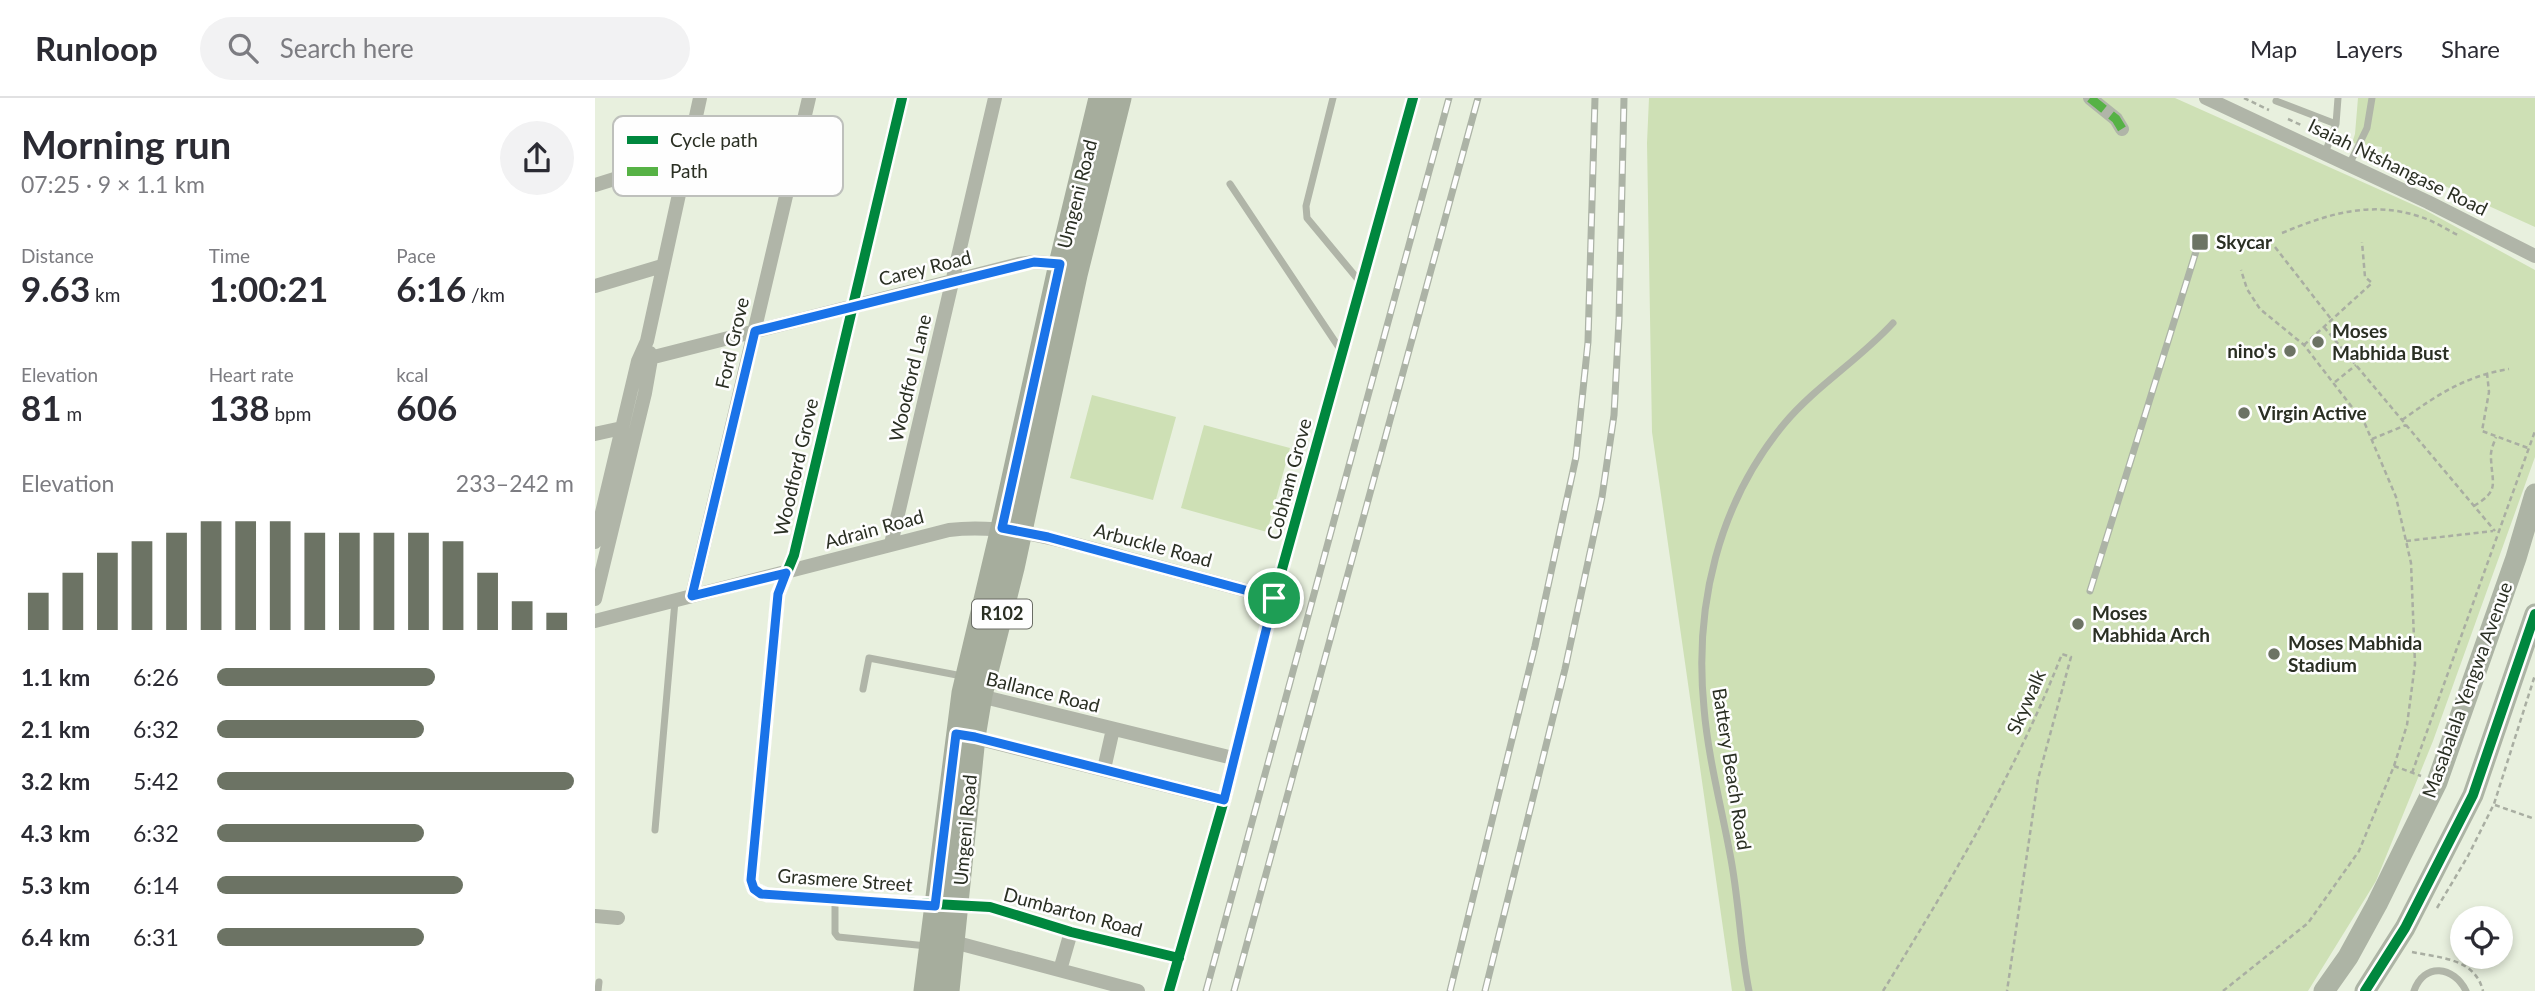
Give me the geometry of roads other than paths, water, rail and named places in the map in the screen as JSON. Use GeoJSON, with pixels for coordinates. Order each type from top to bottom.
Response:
{"type":"FeatureCollection","features":[{"type":"Feature","properties":{"kind":"main road","name":"Umgeni Road"},"geometry":{"type":"LineString","coordinates":[[1011,530],[1060,264],[1100,98]]}},
{"type":"Feature","properties":{"kind":"main road","name":"Umgeni Road"},"geometry":{"type":"LineString","coordinates":[[925,991],[947,906],[970,688],[1120,98]]}},
{"type":"Feature","properties":{"kind":"main road","name":"Masabalala Yengwa Avenue"},"geometry":{"type":"LineString","coordinates":[[2324,991],[2377,904],[2437,782],[2519,548],[2535,494]]}},
{"type":"Feature","properties":{"kind":"main road","name":"Masabalala Yengwa Avenue"},"geometry":{"type":"LineString","coordinates":[[2365,991],[2405,928],[2473,795],[2535,614]]}},
{"type":"Feature","properties":{"kind":"main road","name":"Umgeni Road"},"geometry":{"type":"LineString","coordinates":[[939,942],[948,991]]}},
{"type":"Feature","properties":{"kind":"street"},"geometry":{"type":"LineString","coordinates":[[696,116],[700,98]]}},
{"type":"Feature","properties":{"kind":"street","name":"Ford Grove"},"geometry":{"type":"LineString","coordinates":[[805,116],[809,98]]}},
{"type":"Feature","properties":{"kind":"street","name":"Woodford Grove"},"geometry":{"type":"LineString","coordinates":[[754,889],[751,880],[778,594],[794,555],[901,98]]}},
{"type":"Feature","properties":{"kind":"street","name":"Woodford Lane"},"geometry":{"type":"LineString","coordinates":[[891,544],[995,98]]}},
{"type":"Feature","properties":{"kind":"street","name":"Cobham Grove"},"geometry":{"type":"LineString","coordinates":[[1169,991],[1224,800],[1274,598],[1412,98]]}},
{"type":"Feature","properties":{"kind":"street"},"geometry":{"type":"LineString","coordinates":[[2090,98],[2122,128]]}},
{"type":"Feature","properties":{"kind":"street","name":"Isaiah Ntshangase Road"},"geometry":{"type":"LineString","coordinates":[[2206,98],[2535,256]]}},
{"type":"Feature","properties":{"kind":"street"},"geometry":{"type":"LineString","coordinates":[[595,185],[613,179]]}},
{"type":"Feature","properties":{"kind":"street"},"geometry":{"type":"LineString","coordinates":[[595,599],[677,196]]}},
{"type":"Feature","properties":{"kind":"street","name":"Ford Grove"},"geometry":{"type":"LineString","coordinates":[[692,596],[786,196]]}},
{"type":"Feature","properties":{"kind":"street","name":"Carey Road"},"geometry":{"type":"LineString","coordinates":[[645,360],[1034,262],[1060,264]]}},
{"type":"Feature","properties":{"kind":"street"},"geometry":{"type":"LineString","coordinates":[[595,286],[662,266]]}},
{"type":"Feature","properties":{"kind":"street"},"geometry":{"type":"LineString","coordinates":[[595,542],[622,428],[645,360]]}},
{"type":"Feature","properties":{"kind":"street"},"geometry":{"type":"LineString","coordinates":[[595,434],[622,428]]}},
{"type":"Feature","properties":{"kind":"street","name":"Adrain Road"},"geometry":{"type":"LineString","coordinates":[[595,621],[949,530],[976,527],[1011,530]]}},
{"type":"Feature","properties":{"kind":"street","name":"Arbuckle Road"},"geometry":{"type":"LineString","coordinates":[[1011,530],[1048,537],[1274,598]]}},
{"type":"Feature","properties":{"kind":"street","name":"Ballance Road"},"geometry":{"type":"LineString","coordinates":[[970,688],[1113,729],[1233,758]]}},
{"type":"Feature","properties":{"kind":"street","name":"Ballance Road"},"geometry":{"type":"LineString","coordinates":[[1104,769],[1113,729]]}},
{"type":"Feature","properties":{"kind":"street"},"geometry":{"type":"LineString","coordinates":[[965,736],[1224,800]]}},
{"type":"Feature","properties":{"kind":"street","name":"Grasmere Street"},"geometry":{"type":"LineString","coordinates":[[754,889],[767,895],[947,906]]}},
{"type":"Feature","properties":{"kind":"street","name":"Dumbarton Road"},"geometry":{"type":"LineString","coordinates":[[947,906],[991,907],[1071,932],[1178,958]]}},
{"type":"Feature","properties":{"kind":"street"},"geometry":{"type":"LineString","coordinates":[[595,916],[618,918]]}},
{"type":"Feature","properties":{"kind":"street","name":"Dumbarton Road"},"geometry":{"type":"LineString","coordinates":[[1060,970],[1071,932]]}},
{"type":"Feature","properties":{"kind":"street"},"geometry":{"type":"LineString","coordinates":[[939,942],[1138,991]]}},
{"type":"Feature","properties":{"kind":"lane"},"geometry":{"type":"LineString","coordinates":[[1333,98],[1306,205],[1307,218],[1361,283]]}},
{"type":"Feature","properties":{"kind":"lane"},"geometry":{"type":"LineString","coordinates":[[2325,153],[2336,124],[2338,98]]}},
{"type":"Feature","properties":{"kind":"lane"},"geometry":{"type":"LineString","coordinates":[[2350,165],[2367,128],[2372,98]]}},
{"type":"Feature","properties":{"kind":"lane"},"geometry":{"type":"LineString","coordinates":[[2276,101],[2336,124]]}},
{"type":"Feature","properties":{"kind":"lane"},"geometry":{"type":"LineString","coordinates":[[1230,184],[1342,353]]}},
{"type":"Feature","properties":{"kind":"lane","name":"Battery Beach Road"},"geometry":{"type":"LineString","coordinates":[[1749,991],[1732,866],[1704,709],[1701,661],[1706,589],[1727,520],[1767,446],[1816,391],[1873,345],[1893,323]]}},
{"type":"Feature","properties":{"kind":"lane"},"geometry":{"type":"LineString","coordinates":[[655,831],[675,601]]}},
{"type":"Feature","properties":{"kind":"lane"},"geometry":{"type":"LineString","coordinates":[[863,689],[869,658],[970,688]]}},
{"type":"Feature","properties":{"kind":"lane"},"geometry":{"type":"LineString","coordinates":[[835,899],[835,933],[844,940],[939,942]]}},
{"type":"Feature","properties":{"kind":"lane"},"geometry":{"type":"LineString","coordinates":[[2414,991],[2417,982],[2424,975],[2441,971],[2457,976],[2466,991]]}},
{"type":"Feature","properties":{"kind":"railway"},"geometry":{"type":"LineString","coordinates":[[1206,991],[1449,98]]}},
{"type":"Feature","properties":{"kind":"railway"},"geometry":{"type":"LineString","coordinates":[[1234,991],[1478,98]]}},
{"type":"Feature","properties":{"kind":"railway"},"geometry":{"type":"LineString","coordinates":[[1450,991],[1535,646],[1576,457],[1588,342],[1595,98]]}},
{"type":"Feature","properties":{"kind":"railway"},"geometry":{"type":"LineString","coordinates":[[1485,991],[1565,669],[1602,497],[1614,415],[1624,98]]}},
{"type":"Feature","properties":{"kind":"railway"},"geometry":{"type":"LineString","coordinates":[[2090,591],[2198,245]]}},
{"type":"Feature","properties":{"kind":"place","name":"Skycar"},"geometry":{"type":"Point","coordinates":[2200,242]}},
{"type":"Feature","properties":{"kind":"place","name":"Moses Mabhida Bust"},"geometry":{"type":"Point","coordinates":[2318,342]}},
{"type":"Feature","properties":{"kind":"place","name":"nino's"},"geometry":{"type":"Point","coordinates":[2290,351]}},
{"type":"Feature","properties":{"kind":"place","name":"Virgin Active"},"geometry":{"type":"Point","coordinates":[2244,413]}},
{"type":"Feature","properties":{"kind":"place","name":"Moses Mabhida Arch"},"geometry":{"type":"Point","coordinates":[2078,624]}},
{"type":"Feature","properties":{"kind":"place","name":"Moses Mabhida Stadium"},"geometry":{"type":"Point","coordinates":[2274,654]}}]}
